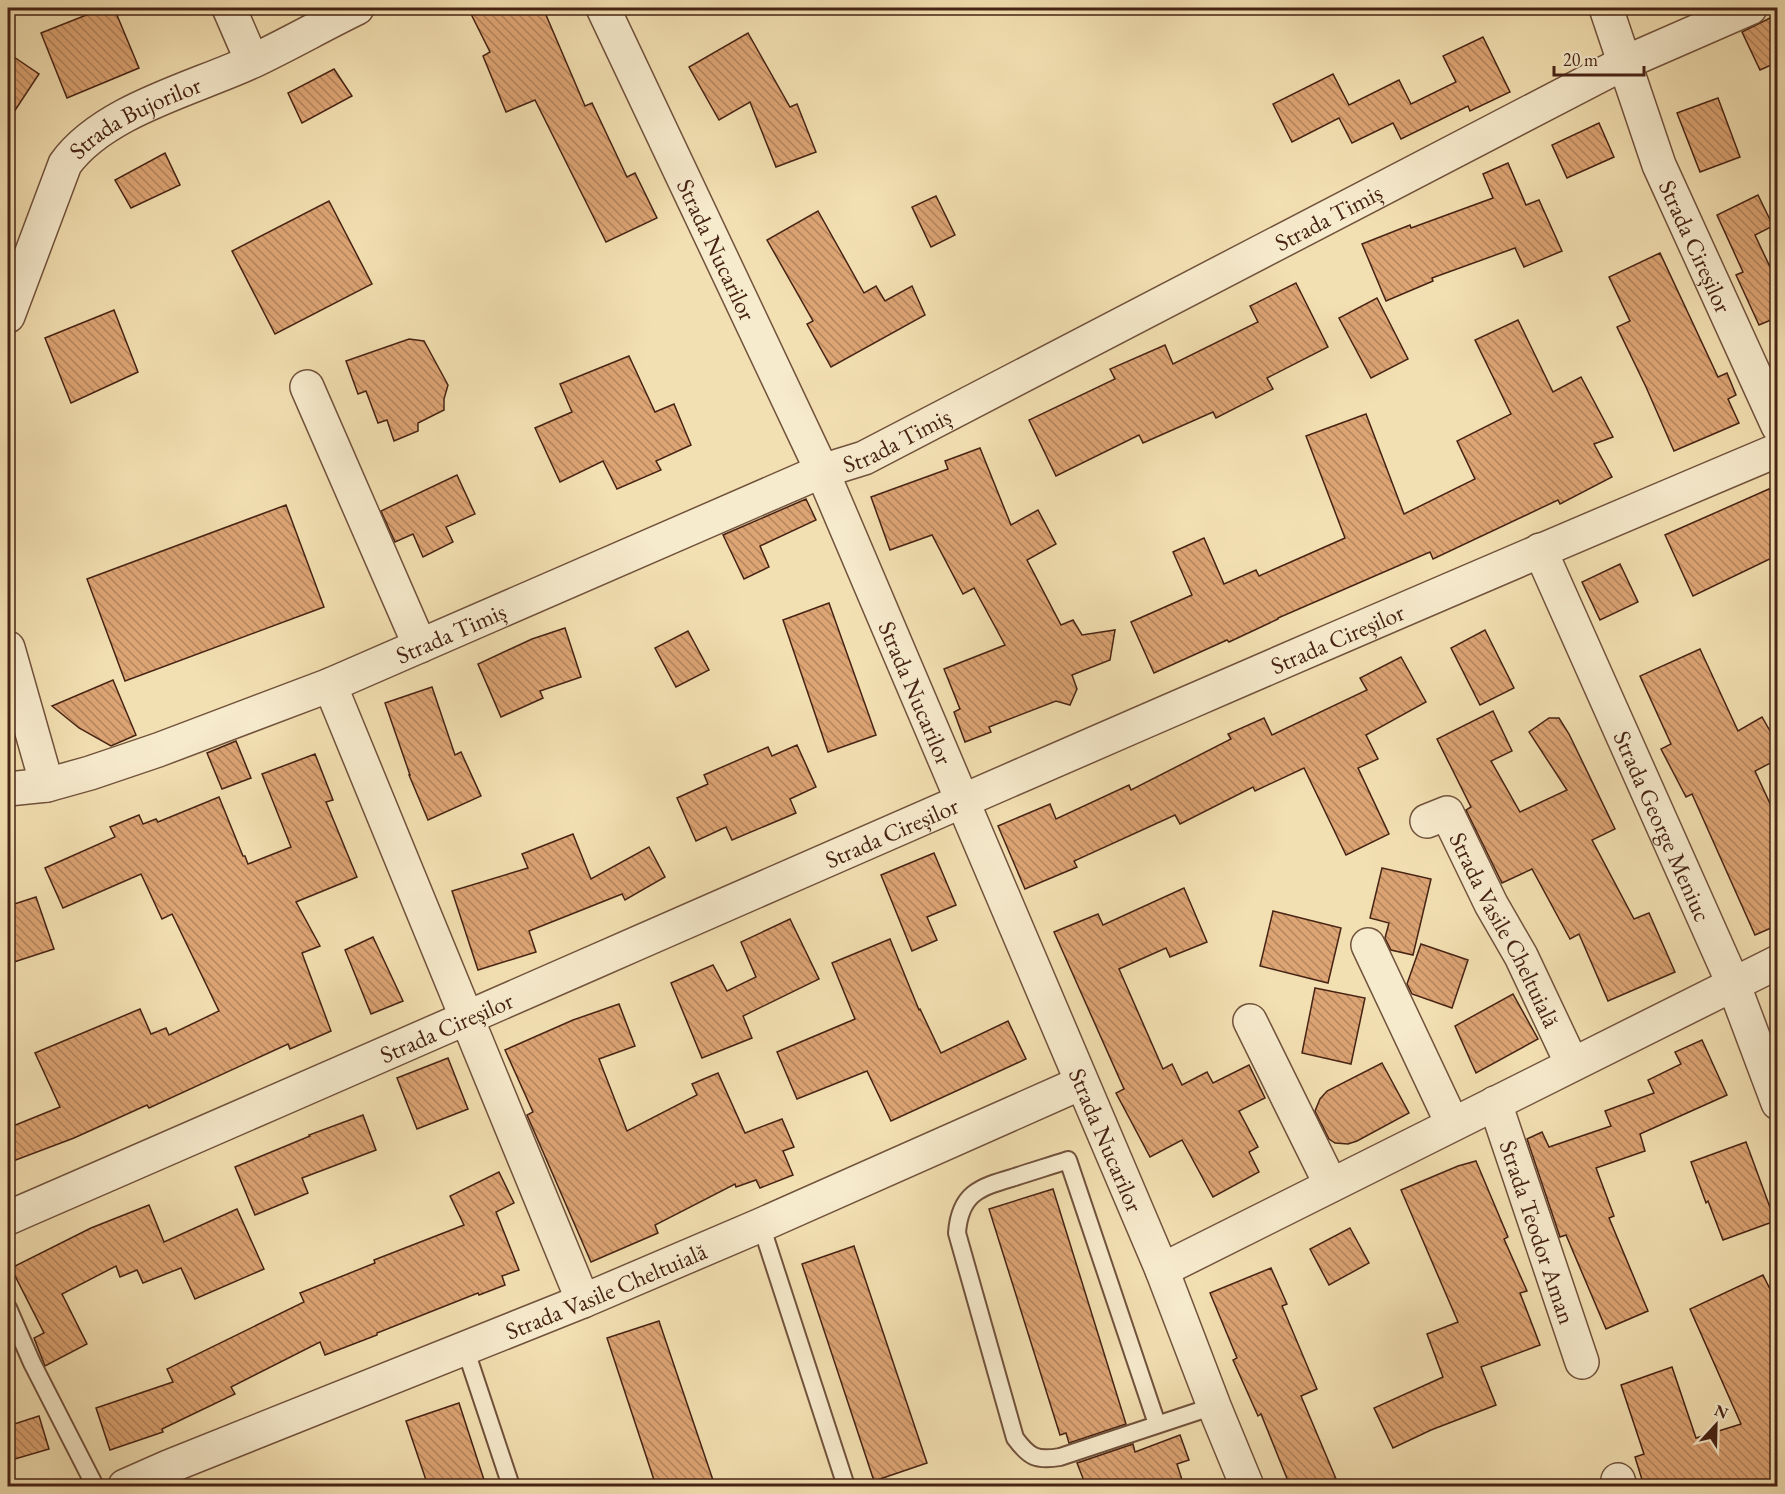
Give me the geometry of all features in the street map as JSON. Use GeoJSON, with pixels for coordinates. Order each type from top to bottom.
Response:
{"type":"FeatureCollection","features":[{"type":"Feature","properties":{"kind":"street"},"geometry":{"type":"LineString","coordinates":[[229,8],[252,61]]}},
{"type":"Feature","properties":{"kind":"street","name":"Strada Bujorilor"},"geometry":{"type":"LineString","coordinates":[[8,316],[65,164],[76,149],[92,135],[121,117],[252,61],[357,8]]}},
{"type":"Feature","properties":{"kind":"street","name":"Strada Nucarilor"},"geometry":{"type":"LineString","coordinates":[[603,8],[652,116],[719,251],[822,471],[1162,1270],[1247,1486]]}},
{"type":"Feature","properties":{"kind":"street","name":"Strada Cireșilor"},"geometry":{"type":"LineString","coordinates":[[1606,8],[1659,165],[1778,426]]}},
{"type":"Feature","properties":{"kind":"street","name":"Strada Timiș"},"geometry":{"type":"LineString","coordinates":[[8,789],[47,785],[158,750],[330,685],[822,471],[864,458],[1624,63],[1750,8]]}},
{"type":"Feature","properties":{"kind":"street"},"geometry":{"type":"LineString","coordinates":[[307,387],[420,646]]}},
{"type":"Feature","properties":{"kind":"street","name":"Strada Cireșilor"},"geometry":{"type":"LineString","coordinates":[[8,1218],[1246,676],[1778,450]]}},
{"type":"Feature","properties":{"kind":"street","name":"Strada George Meniuc"},"geometry":{"type":"LineString","coordinates":[[1540,550],[1733,982],[1778,1102]]}},
{"type":"Feature","properties":{"kind":"street"},"geometry":{"type":"LineString","coordinates":[[8,648],[47,785]]}},
{"type":"Feature","properties":{"kind":"street"},"geometry":{"type":"LineString","coordinates":[[330,685],[583,1301]]}},
{"type":"Feature","properties":{"kind":"street","name":"Strada Vasile Cheltuială"},"geometry":{"type":"LineString","coordinates":[[1427,821],[1447,813],[1491,904],[1521,957],[1572,1064]]}},
{"type":"Feature","properties":{"kind":"street"},"geometry":{"type":"LineString","coordinates":[[1368,945],[1452,1124]]}},
{"type":"Feature","properties":{"kind":"street"},"geometry":{"type":"LineString","coordinates":[[1162,1270],[1733,982],[1778,962]]}},
{"type":"Feature","properties":{"kind":"street"},"geometry":{"type":"LineString","coordinates":[[1250,1021],[1331,1185]]}},
{"type":"Feature","properties":{"kind":"street","name":"Strada Vasile Cheltuială"},"geometry":{"type":"LineString","coordinates":[[124,1486],[583,1301],[1081,1083]]}},
{"type":"Feature","properties":{"kind":"street","name":"Strada Teodor Aman"},"geometry":{"type":"LineString","coordinates":[[1494,1103],[1582,1362]]}},
{"type":"Feature","properties":{"kind":"lane"},"geometry":{"type":"LineString","coordinates":[[1157,1424],[1068,1160],[980,1188],[963,1206],[958,1219],[957,1233],[1015,1438],[1025,1451],[1033,1457],[1046,1460],[1060,1457],[1214,1406]]}},
{"type":"Feature","properties":{"kind":"lane"},"geometry":{"type":"LineString","coordinates":[[761,1225],[846,1486]]}},
{"type":"Feature","properties":{"kind":"lane"},"geometry":{"type":"LineString","coordinates":[[8,1308],[32,1363],[95,1486]]}},
{"type":"Feature","properties":{"kind":"lane"},"geometry":{"type":"LineString","coordinates":[[465,1348],[512,1486]]}},
{"type":"Feature","properties":{"kind":"building"},"geometry":{"type":"Polygon","coordinates":[[[104,8],[114,8],[139,68],[67,98],[41,33],[104,8]]]}},
{"type":"Feature","properties":{"kind":"building"},"geometry":{"type":"Polygon","coordinates":[[[468,8],[543,8],[585,106],[592,103],[627,177],[635,173],[657,218],[606,242],[535,100],[506,112],[483,56],[490,52],[468,8]]]}},
{"type":"Feature","properties":{"kind":"building"},"geometry":{"type":"Polygon","coordinates":[[[1778,14],[1778,62],[1760,70],[1742,32],[1778,14]]]}},
{"type":"Feature","properties":{"kind":"building"},"geometry":{"type":"Polygon","coordinates":[[[748,33],[790,107],[797,104],[816,152],[776,167],[750,102],[719,120],[689,67],[748,33]]]}},
{"type":"Feature","properties":{"kind":"building"},"geometry":{"type":"Polygon","coordinates":[[[1483,37],[1510,92],[1470,111],[1468,106],[1401,139],[1393,123],[1352,143],[1339,118],[1292,142],[1273,104],[1333,74],[1349,105],[1399,80],[1411,104],[1456,82],[1443,56],[1483,37]]]}},
{"type":"Feature","properties":{"kind":"building"},"geometry":{"type":"Polygon","coordinates":[[[8,53],[39,74],[8,121],[8,53]]]}},
{"type":"Feature","properties":{"kind":"building"},"geometry":{"type":"Polygon","coordinates":[[[334,69],[352,96],[302,123],[288,93],[334,69]]]}},
{"type":"Feature","properties":{"kind":"building"},"geometry":{"type":"Polygon","coordinates":[[[1718,98],[1740,157],[1700,172],[1677,113],[1718,98]]]}},
{"type":"Feature","properties":{"kind":"building"},"geometry":{"type":"Polygon","coordinates":[[[1599,123],[1614,157],[1567,178],[1552,145],[1599,123]]]}},
{"type":"Feature","properties":{"kind":"building"},"geometry":{"type":"Polygon","coordinates":[[[165,153],[180,185],[131,208],[115,180],[165,153]]]}},
{"type":"Feature","properties":{"kind":"building"},"geometry":{"type":"Polygon","coordinates":[[[1508,163],[1526,205],[1539,200],[1562,251],[1524,267],[1515,248],[1432,278],[1433,281],[1386,301],[1362,244],[1410,225],[1411,228],[1493,198],[1483,174],[1508,163]]]}},
{"type":"Feature","properties":{"kind":"building"},"geometry":{"type":"Polygon","coordinates":[[[1758,195],[1773,226],[1755,235],[1778,284],[1778,317],[1759,325],[1736,275],[1743,272],[1717,215],[1758,195]]]}},
{"type":"Feature","properties":{"kind":"building"},"geometry":{"type":"Polygon","coordinates":[[[936,196],[955,235],[931,247],[912,207],[936,196]]]}},
{"type":"Feature","properties":{"kind":"building"},"geometry":{"type":"Polygon","coordinates":[[[329,201],[372,284],[275,334],[232,251],[329,201]]]}},
{"type":"Feature","properties":{"kind":"building"},"geometry":{"type":"Polygon","coordinates":[[[818,211],[864,293],[876,286],[885,301],[912,286],[925,315],[831,367],[807,324],[813,321],[767,240],[818,211]]]}},
{"type":"Feature","properties":{"kind":"building"},"geometry":{"type":"Polygon","coordinates":[[[1660,253],[1718,377],[1727,373],[1736,395],[1728,399],[1739,423],[1674,451],[1617,327],[1630,321],[1609,277],[1660,253]]]}},
{"type":"Feature","properties":{"kind":"building"},"geometry":{"type":"Polygon","coordinates":[[[1296,283],[1328,347],[1267,378],[1273,389],[1216,418],[1213,412],[1143,443],[1139,435],[1056,476],[1029,420],[1115,379],[1110,369],[1165,345],[1173,364],[1258,322],[1250,306],[1296,283]]]}},
{"type":"Feature","properties":{"kind":"building"},"geometry":{"type":"Polygon","coordinates":[[[1377,298],[1408,359],[1371,378],[1339,318],[1377,298]]]}},
{"type":"Feature","properties":{"kind":"building"},"geometry":{"type":"Polygon","coordinates":[[[114,310],[138,372],[71,403],[45,338],[114,310]]]}},
{"type":"Feature","properties":{"kind":"building"},"geometry":{"type":"Polygon","coordinates":[[[1518,320],[1553,392],[1581,377],[1613,437],[1594,444],[1612,477],[1560,504],[1558,500],[1433,559],[1430,552],[1154,673],[1131,622],[1192,595],[1173,552],[1204,538],[1224,584],[1256,570],[1259,576],[1345,538],[1306,436],[1366,414],[1404,514],[1475,479],[1457,441],[1511,414],[1475,340],[1518,320]]]}},
{"type":"Feature","properties":{"kind":"building"},"geometry":{"type":"Polygon","coordinates":[[[409,339],[424,341],[448,385],[444,410],[418,423],[418,431],[394,441],[387,420],[378,423],[366,391],[358,394],[346,361],[409,339]]]}},
{"type":"Feature","properties":{"kind":"building"},"geometry":{"type":"Polygon","coordinates":[[[629,356],[655,412],[674,404],[691,445],[656,461],[661,470],[617,489],[603,461],[560,482],[535,428],[572,412],[560,384],[629,356]]]}},
{"type":"Feature","properties":{"kind":"building"},"geometry":{"type":"Polygon","coordinates":[[[980,448],[1011,525],[1038,510],[1056,544],[1027,560],[1061,625],[1073,620],[1082,635],[1115,630],[1110,660],[1072,675],[1077,689],[1070,705],[1056,701],[989,727],[991,732],[965,742],[954,712],[960,709],[944,669],[1005,645],[974,588],[963,594],[932,535],[890,550],[871,497],[948,469],[945,461],[980,448]]]}},
{"type":"Feature","properties":{"kind":"building"},"geometry":{"type":"Polygon","coordinates":[[[457,475],[475,514],[446,527],[453,542],[423,557],[413,534],[395,542],[381,511],[457,475]]]}},
{"type":"Feature","properties":{"kind":"building"},"geometry":{"type":"Polygon","coordinates":[[[1778,485],[1778,555],[1693,596],[1665,535],[1778,485]]]}},
{"type":"Feature","properties":{"kind":"building"},"geometry":{"type":"Polygon","coordinates":[[[806,499],[816,520],[760,546],[769,567],[744,579],[723,535],[806,499]]]}},
{"type":"Feature","properties":{"kind":"building"},"geometry":{"type":"Polygon","coordinates":[[[286,505],[324,607],[125,681],[87,579],[286,505]]]}},
{"type":"Feature","properties":{"kind":"building"},"geometry":{"type":"Polygon","coordinates":[[[1620,564],[1638,602],[1600,620],[1582,582],[1620,564]]]}},
{"type":"Feature","properties":{"kind":"building"},"geometry":{"type":"Polygon","coordinates":[[[829,603],[876,735],[828,752],[783,620],[829,603]]]}},
{"type":"Feature","properties":{"kind":"building"},"geometry":{"type":"Polygon","coordinates":[[[565,628],[581,677],[540,691],[543,698],[501,717],[478,664],[532,639],[565,628]]]}},
{"type":"Feature","properties":{"kind":"building"},"geometry":{"type":"Polygon","coordinates":[[[1485,630],[1514,688],[1480,705],[1451,648],[1485,630]]]}},
{"type":"Feature","properties":{"kind":"building"},"geometry":{"type":"Polygon","coordinates":[[[688,631],[709,670],[676,687],[655,648],[688,631]]]}},
{"type":"Feature","properties":{"kind":"building"},"geometry":{"type":"Polygon","coordinates":[[[1700,649],[1738,731],[1762,717],[1778,745],[1778,759],[1755,771],[1778,821],[1778,925],[1755,935],[1692,794],[1686,797],[1661,749],[1671,744],[1640,676],[1700,649]]]}},
{"type":"Feature","properties":{"kind":"building"},"geometry":{"type":"Polygon","coordinates":[[[1401,657],[1426,702],[1366,735],[1378,759],[1358,768],[1389,834],[1346,855],[1304,768],[1255,791],[1253,787],[1180,824],[1175,815],[1074,861],[1077,867],[1025,889],[998,826],[1050,804],[1056,819],[1129,785],[1131,790],[1231,739],[1228,734],[1264,718],[1272,735],[1367,690],[1360,678],[1401,657]]]}},
{"type":"Feature","properties":{"kind":"building"},"geometry":{"type":"Polygon","coordinates":[[[113,680],[136,735],[111,746],[79,728],[52,706],[113,680]]]}},
{"type":"Feature","properties":{"kind":"building"},"geometry":{"type":"Polygon","coordinates":[[[432,687],[455,755],[461,752],[481,796],[428,820],[409,775],[385,703],[432,687]]]}},
{"type":"Feature","properties":{"kind":"building"},"geometry":{"type":"Polygon","coordinates":[[[1493,711],[1512,751],[1491,761],[1520,812],[1567,790],[1529,732],[1549,718],[1559,718],[1615,829],[1592,840],[1634,919],[1649,913],[1675,972],[1608,1001],[1579,934],[1570,939],[1532,869],[1502,883],[1466,810],[1471,807],[1437,739],[1493,711]]]}},
{"type":"Feature","properties":{"kind":"building"},"geometry":{"type":"Polygon","coordinates":[[[236,741],[251,778],[222,789],[207,753],[236,741]]]}},
{"type":"Feature","properties":{"kind":"building"},"geometry":{"type":"Polygon","coordinates":[[[797,745],[816,787],[790,799],[796,813],[732,840],[726,827],[696,841],[677,798],[708,784],[704,775],[768,747],[772,756],[797,745]]]}},
{"type":"Feature","properties":{"kind":"building"},"geometry":{"type":"Polygon","coordinates":[[[315,754],[333,800],[326,802],[357,877],[296,902],[320,946],[302,953],[331,1031],[290,1049],[288,1044],[149,1108],[147,1105],[74,1138],[8,1163],[8,1128],[60,1107],[35,1053],[140,1009],[151,1034],[166,1028],[169,1035],[219,1011],[172,914],[162,919],[141,874],[63,908],[45,868],[115,837],[110,827],[139,815],[143,824],[156,819],[158,822],[219,797],[248,864],[291,847],[262,774],[315,754]]]}},
{"type":"Feature","properties":{"kind":"building"},"geometry":{"type":"Polygon","coordinates":[[[573,834],[591,879],[649,847],[665,877],[625,900],[622,894],[529,931],[536,952],[478,970],[452,891],[528,868],[522,854],[573,834]]]}},
{"type":"Feature","properties":{"kind":"building"},"geometry":{"type":"Polygon","coordinates":[[[934,853],[956,905],[927,917],[937,940],[912,951],[881,875],[934,853]]]}},
{"type":"Feature","properties":{"kind":"building"},"geometry":{"type":"Polygon","coordinates":[[[1382,868],[1431,879],[1413,955],[1391,950],[1385,938],[1389,923],[1370,918],[1382,868]]]}},
{"type":"Feature","properties":{"kind":"building"},"geometry":{"type":"Polygon","coordinates":[[[1184,888],[1207,942],[1170,957],[1166,948],[1119,969],[1163,1069],[1172,1064],[1182,1085],[1207,1072],[1213,1083],[1249,1065],[1265,1098],[1239,1111],[1258,1147],[1249,1152],[1259,1172],[1213,1197],[1182,1140],[1150,1157],[1116,1093],[1124,1089],[1054,932],[1098,914],[1103,925],[1184,888]]]}},
{"type":"Feature","properties":{"kind":"building"},"geometry":{"type":"Polygon","coordinates":[[[36,897],[54,949],[8,964],[8,906],[36,897]]]}},
{"type":"Feature","properties":{"kind":"building"},"geometry":{"type":"Polygon","coordinates":[[[1273,911],[1341,928],[1328,983],[1260,966],[1273,911]]]}},
{"type":"Feature","properties":{"kind":"building"},"geometry":{"type":"Polygon","coordinates":[[[790,919],[819,979],[743,1016],[752,1038],[702,1058],[671,983],[713,965],[727,991],[756,977],[741,942],[790,919]]]}},
{"type":"Feature","properties":{"kind":"building"},"geometry":{"type":"Polygon","coordinates":[[[373,937],[403,1001],[371,1014],[345,950],[373,937]]]}},
{"type":"Feature","properties":{"kind":"building"},"geometry":{"type":"Polygon","coordinates":[[[890,939],[919,1010],[941,1053],[1008,1021],[1026,1059],[891,1121],[867,1071],[797,1099],[777,1052],[855,1019],[832,963],[890,939]]]}},
{"type":"Feature","properties":{"kind":"building"},"geometry":{"type":"Polygon","coordinates":[[[1421,944],[1468,960],[1452,1008],[1412,994],[1407,984],[1421,944]]]}},
{"type":"Feature","properties":{"kind":"building"},"geometry":{"type":"Polygon","coordinates":[[[1315,988],[1365,998],[1351,1064],[1302,1053],[1315,988]]]}},
{"type":"Feature","properties":{"kind":"building"},"geometry":{"type":"Polygon","coordinates":[[[1513,994],[1538,1039],[1476,1073],[1455,1026],[1513,994]]]}},
{"type":"Feature","properties":{"kind":"building"},"geometry":{"type":"Polygon","coordinates":[[[619,1004],[635,1046],[599,1059],[627,1131],[697,1095],[692,1084],[718,1073],[745,1133],[782,1119],[794,1147],[783,1151],[793,1175],[760,1188],[756,1180],[736,1187],[735,1184],[655,1225],[658,1233],[591,1262],[527,1115],[533,1112],[505,1050],[573,1020],[619,1004]]]}},
{"type":"Feature","properties":{"kind":"building"},"geometry":{"type":"Polygon","coordinates":[[[1702,1040],[1727,1095],[1640,1134],[1645,1151],[1596,1168],[1614,1216],[1609,1218],[1648,1311],[1606,1329],[1566,1235],[1560,1237],[1527,1139],[1542,1132],[1549,1147],[1611,1126],[1605,1111],[1654,1093],[1648,1080],[1681,1064],[1675,1052],[1702,1040]]]}},
{"type":"Feature","properties":{"kind":"building"},"geometry":{"type":"Polygon","coordinates":[[[448,1058],[468,1109],[417,1129],[397,1078],[448,1058]]]}},
{"type":"Feature","properties":{"kind":"building"},"geometry":{"type":"Polygon","coordinates":[[[1382,1063],[1409,1113],[1357,1141],[1348,1144],[1335,1143],[1329,1139],[1315,1111],[1320,1099],[1327,1091],[1382,1063]]]}},
{"type":"Feature","properties":{"kind":"building"},"geometry":{"type":"Polygon","coordinates":[[[363,1115],[376,1150],[302,1178],[308,1193],[255,1215],[235,1167],[363,1115]]]}},
{"type":"Feature","properties":{"kind":"building"},"geometry":{"type":"Polygon","coordinates":[[[1746,1142],[1775,1221],[1723,1240],[1691,1162],[1746,1142]]]}},
{"type":"Feature","properties":{"kind":"building"},"geometry":{"type":"Polygon","coordinates":[[[1476,1161],[1508,1237],[1504,1239],[1527,1291],[1520,1293],[1540,1345],[1481,1367],[1496,1405],[1431,1430],[1393,1448],[1374,1408],[1443,1377],[1427,1334],[1458,1322],[1401,1190],[1458,1166],[1476,1161]]]}},
{"type":"Feature","properties":{"kind":"building"},"geometry":{"type":"Polygon","coordinates":[[[499,1172],[514,1203],[496,1212],[519,1270],[502,1276],[505,1285],[479,1295],[478,1293],[325,1355],[320,1342],[231,1387],[235,1394],[162,1429],[163,1432],[110,1450],[96,1408],[173,1382],[167,1369],[304,1302],[300,1293],[375,1263],[374,1260],[464,1225],[450,1196],[499,1172]]]}},
{"type":"Feature","properties":{"kind":"building"},"geometry":{"type":"Polygon","coordinates":[[[1053,1189],[1126,1424],[1069,1443],[1066,1433],[1060,1435],[989,1209],[1053,1189]]]}},
{"type":"Feature","properties":{"kind":"building"},"geometry":{"type":"Polygon","coordinates":[[[149,1205],[164,1242],[237,1209],[264,1269],[195,1299],[181,1268],[143,1283],[137,1270],[120,1277],[116,1266],[62,1294],[87,1344],[45,1366],[34,1338],[44,1333],[11,1268],[91,1228],[149,1205]]]}},
{"type":"Feature","properties":{"kind":"building"},"geometry":{"type":"Polygon","coordinates":[[[1350,1228],[1369,1263],[1329,1285],[1310,1249],[1350,1228]]]}},
{"type":"Feature","properties":{"kind":"building"},"geometry":{"type":"Polygon","coordinates":[[[854,1246],[927,1463],[874,1481],[802,1264],[854,1246]]]}},
{"type":"Feature","properties":{"kind":"building"},"geometry":{"type":"Polygon","coordinates":[[[1271,1268],[1287,1304],[1282,1306],[1317,1389],[1301,1396],[1339,1486],[1290,1486],[1261,1414],[1258,1416],[1233,1360],[1237,1358],[1210,1293],[1271,1268]]]}},
{"type":"Feature","properties":{"kind":"building"},"geometry":{"type":"Polygon","coordinates":[[[1763,1275],[1778,1305],[1778,1486],[1644,1486],[1635,1457],[1644,1454],[1621,1385],[1672,1367],[1696,1438],[1741,1424],[1690,1309],[1763,1275]]]}},
{"type":"Feature","properties":{"kind":"building"},"geometry":{"type":"Polygon","coordinates":[[[659,1321],[715,1486],[656,1486],[607,1338],[659,1321]]]}},
{"type":"Feature","properties":{"kind":"building"},"geometry":{"type":"Polygon","coordinates":[[[459,1403],[486,1486],[428,1486],[406,1421],[459,1403]]]}},
{"type":"Feature","properties":{"kind":"building"},"geometry":{"type":"Polygon","coordinates":[[[39,1416],[49,1449],[8,1461],[8,1426],[39,1416]]]}},
{"type":"Feature","properties":{"kind":"building"},"geometry":{"type":"Polygon","coordinates":[[[1180,1435],[1189,1460],[1177,1464],[1184,1486],[1086,1486],[1077,1463],[1133,1444],[1135,1452],[1180,1435]]]}}]}
